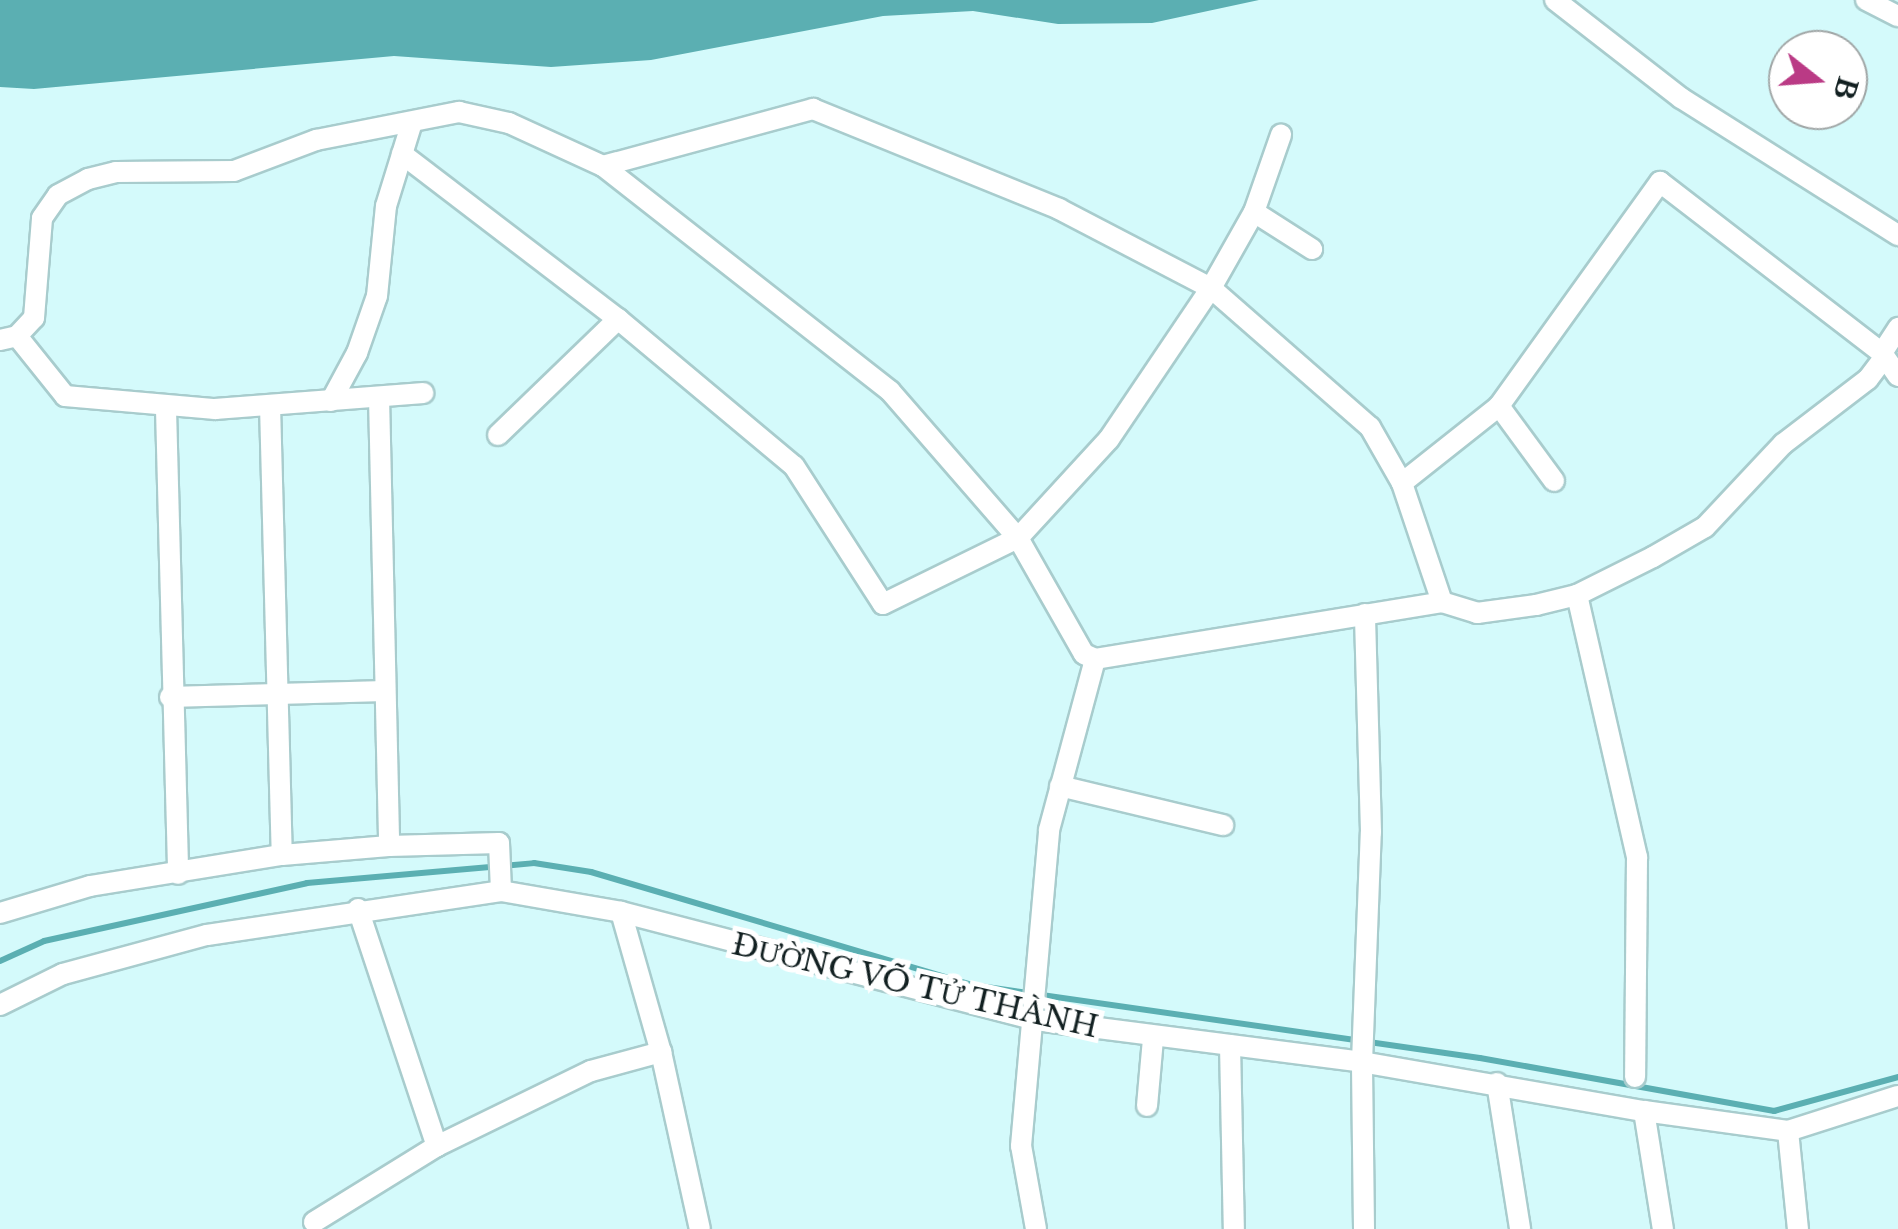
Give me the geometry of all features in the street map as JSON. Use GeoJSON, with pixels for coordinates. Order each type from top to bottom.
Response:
{"type":"FeatureCollection","features":[{"type":"Feature","properties":{"kind":"street"},"geometry":{"type":"LineString","coordinates":[[1555,0],[1681,98],[1898,234]]}},
{"type":"Feature","properties":{"kind":"street"},"geometry":{"type":"LineString","coordinates":[[1866,0],[1898,16]]}},
{"type":"Feature","properties":{"kind":"street"},"geometry":{"type":"LineString","coordinates":[[603,166],[813,109],[1060,209],[1211,288],[1370,427],[1402,483],[1442,602]]}},
{"type":"Feature","properties":{"kind":"street"},"geometry":{"type":"LineString","coordinates":[[423,394],[166,409],[65,396],[9,338],[34,318],[39,294],[42,218],[73,187],[116,172],[234,171],[316,140],[459,112],[489,116],[603,166],[890,391],[1018,538],[1084,654],[1095,659],[1442,602],[1476,613],[1577,595],[1705,527],[1783,444],[1868,379],[1898,328]]}},
{"type":"Feature","properties":{"kind":"street"},"geometry":{"type":"LineString","coordinates":[[331,400],[357,354],[376,296],[386,206],[412,122]]}},
{"type":"Feature","properties":{"kind":"street"},"geometry":{"type":"LineString","coordinates":[[402,154],[618,319],[794,466],[882,604],[1018,538],[1110,439],[1211,288],[1254,212],[1281,134]]}},
{"type":"Feature","properties":{"kind":"street"},"geometry":{"type":"LineString","coordinates":[[1402,483],[1499,406],[1660,182],[1883,355],[1898,376]]}},
{"type":"Feature","properties":{"kind":"street"},"geometry":{"type":"LineString","coordinates":[[1254,212],[1312,249]]}},
{"type":"Feature","properties":{"kind":"street"},"geometry":{"type":"LineString","coordinates":[[498,435],[618,319]]}},
{"type":"Feature","properties":{"kind":"street"},"geometry":{"type":"LineString","coordinates":[[379,397],[388,846]]}},
{"type":"Feature","properties":{"kind":"street"},"geometry":{"type":"LineString","coordinates":[[270,405],[282,856]]}},
{"type":"Feature","properties":{"kind":"street"},"geometry":{"type":"LineString","coordinates":[[1499,406],[1554,481]]}},
{"type":"Feature","properties":{"kind":"street"},"geometry":{"type":"LineString","coordinates":[[166,409],[170,698],[178,874]]}},
{"type":"Feature","properties":{"kind":"street"},"geometry":{"type":"LineString","coordinates":[[1577,595],[1637,857],[1635,1077]]}},
{"type":"Feature","properties":{"kind":"street"},"geometry":{"type":"LineString","coordinates":[[1364,614],[1372,832],[1362,1058],[1364,1229]]}},
{"type":"Feature","properties":{"kind":"street"},"geometry":{"type":"LineString","coordinates":[[1036,1229],[1021,1146],[1036,1012],[1048,830],[1095,659]]}},
{"type":"Feature","properties":{"kind":"street"},"geometry":{"type":"LineString","coordinates":[[170,698],[384,691]]}},
{"type":"Feature","properties":{"kind":"street"},"geometry":{"type":"LineString","coordinates":[[1060,786],[1222,825]]}},
{"type":"Feature","properties":{"kind":"street"},"geometry":{"type":"LineString","coordinates":[[0,913],[90,886],[282,856],[388,846],[498,842],[501,880]]}},
{"type":"Feature","properties":{"kind":"street","name":"ĐƯỜNG VÕ TỬ THÀNH"},"geometry":{"type":"LineString","coordinates":[[0,1005],[63,974],[189,940],[501,880],[1153,1039],[1362,1058],[1644,1111],[1788,1131],[1898,1096]]}},
{"type":"Feature","properties":{"kind":"street"},"geometry":{"type":"LineString","coordinates":[[358,909],[437,1146]]}},
{"type":"Feature","properties":{"kind":"street"},"geometry":{"type":"LineString","coordinates":[[621,912],[661,1052],[700,1229]]}},
{"type":"Feature","properties":{"kind":"street"},"geometry":{"type":"LineString","coordinates":[[1147,1106],[1153,1039]]}},
{"type":"Feature","properties":{"kind":"street"},"geometry":{"type":"LineString","coordinates":[[1230,1045],[1234,1229]]}},
{"type":"Feature","properties":{"kind":"street"},"geometry":{"type":"LineString","coordinates":[[314,1222],[437,1146],[591,1071],[661,1052]]}},
{"type":"Feature","properties":{"kind":"street"},"geometry":{"type":"LineString","coordinates":[[1497,1083],[1520,1229]]}},
{"type":"Feature","properties":{"kind":"street"},"geometry":{"type":"LineString","coordinates":[[1644,1111],[1663,1229]]}},
{"type":"Feature","properties":{"kind":"street"},"geometry":{"type":"LineString","coordinates":[[1788,1131],[1798,1229]]}},
{"type":"Feature","properties":{"kind":"water"},"geometry":{"type":"Polygon","coordinates":[[[0,0],[1259,0],[1152,23],[1058,24],[973,11],[883,16],[651,60],[551,67],[394,56],[34,89],[0,87],[0,0]]]}},
{"type":"Feature","properties":{"kind":"waterway"},"geometry":{"type":"LineString","coordinates":[[0,961],[44,941],[307,883],[534,863],[591,872],[973,985],[1480,1058],[1774,1111],[1898,1077]]}}]}
